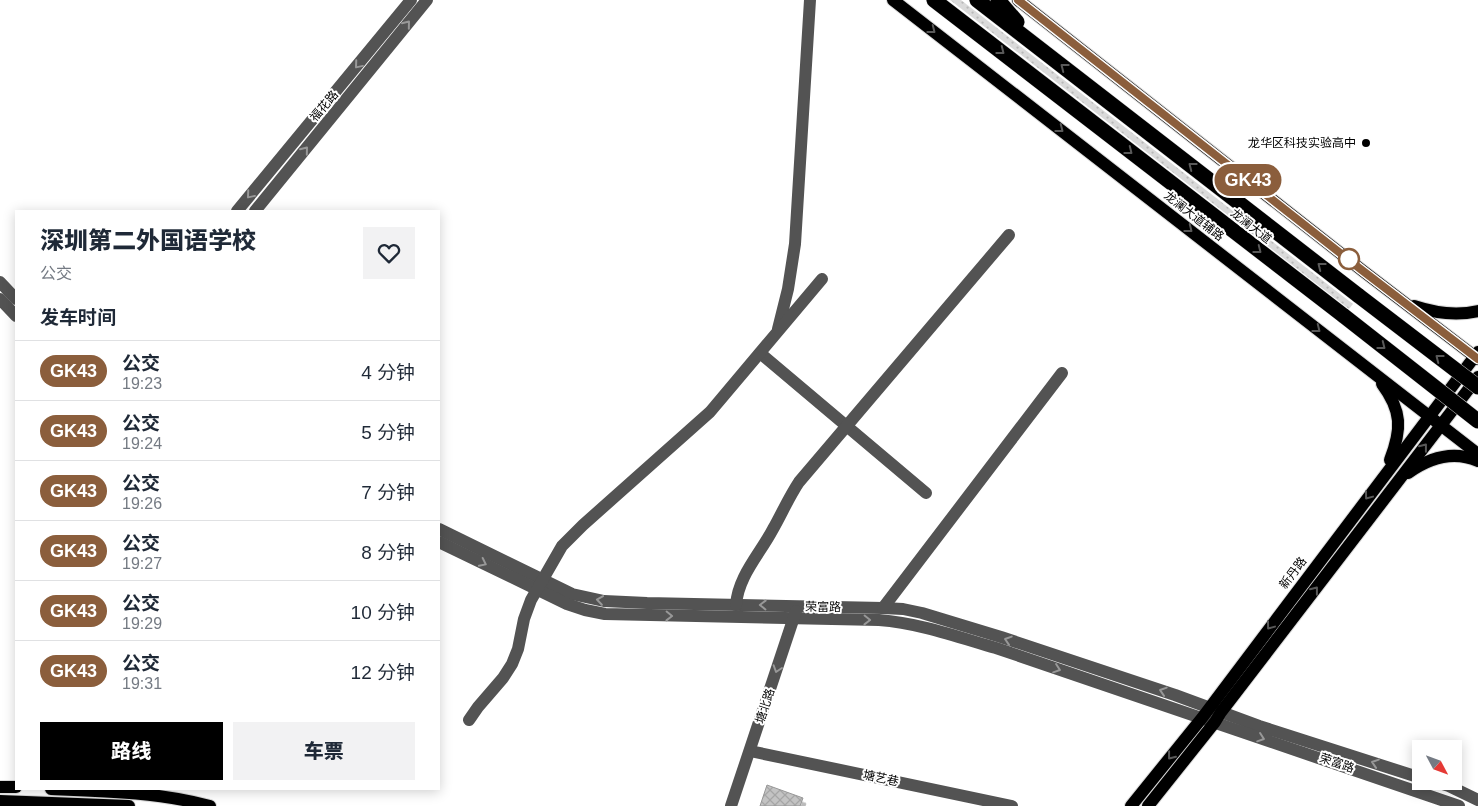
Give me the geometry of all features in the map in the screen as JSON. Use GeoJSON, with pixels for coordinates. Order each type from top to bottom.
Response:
{"type":"FeatureCollection","features":[{"type":"Feature","properties":{"kind":"highway","name":"龙澜大道"},"geometry":{"type":"LineString","coordinates":[[934,0],[1478,421]]}},
{"type":"Feature","properties":{"kind":"highway","name":"龙澜大道"},"geometry":{"type":"LineString","coordinates":[[977,0],[1478,387]]}},
{"type":"Feature","properties":{"kind":"highway"},"geometry":{"type":"LineString","coordinates":[[998,0],[1039,48]]}},
{"type":"Feature","properties":{"kind":"main road","name":"龙澜大道辅路"},"geometry":{"type":"LineString","coordinates":[[893,0],[1478,454]]}},
{"type":"Feature","properties":{"kind":"main road"},"geometry":{"type":"LineString","coordinates":[[1018,0],[1396,296],[1477,356]]}},
{"type":"Feature","properties":{"kind":"main road"},"geometry":{"type":"LineString","coordinates":[[1396,296],[1414,306],[1430,311],[1451,314],[1478,311]]}},
{"type":"Feature","properties":{"kind":"main road","name":"新丹路"},"geometry":{"type":"LineString","coordinates":[[1131,806],[1477,356]]}},
{"type":"Feature","properties":{"kind":"main road"},"geometry":{"type":"LineString","coordinates":[[1370,370],[1386,389],[1397,411],[1400,424],[1395,449],[1382,478]]}},
{"type":"Feature","properties":{"kind":"main road"},"geometry":{"type":"LineString","coordinates":[[1148,806],[1478,377]]}},
{"type":"Feature","properties":{"kind":"main road"},"geometry":{"type":"LineString","coordinates":[[1395,485],[1415,468],[1442,456],[1456,455],[1478,461]]}},
{"type":"Feature","properties":{"kind":"main road"},"geometry":{"type":"LineString","coordinates":[[0,787],[15,788]]}},
{"type":"Feature","properties":{"kind":"main road"},"geometry":{"type":"LineString","coordinates":[[95,790],[161,796],[210,806]]}},
{"type":"Feature","properties":{"kind":"main road"},"geometry":{"type":"LineString","coordinates":[[0,801],[129,806]]}},
{"type":"Feature","properties":{"kind":"street","name":"福花路"},"geometry":{"type":"LineString","coordinates":[[238,210],[411,0]]}},
{"type":"Feature","properties":{"kind":"street","name":"福花路"},"geometry":{"type":"LineString","coordinates":[[256,210],[427,0]]}},
{"type":"Feature","properties":{"kind":"street"},"geometry":{"type":"LineString","coordinates":[[777,334],[788,289],[795,244],[810,0]]}},
{"type":"Feature","properties":{"kind":"street"},"geometry":{"type":"LineString","coordinates":[[736,605],[746,574],[791,494],[1009,235]]}},
{"type":"Feature","properties":{"kind":"street"},"geometry":{"type":"LineString","coordinates":[[469,720],[512,664],[518,649],[528,608],[562,546],[710,412],[822,279]]}},
{"type":"Feature","properties":{"kind":"street"},"geometry":{"type":"LineString","coordinates":[[0,282],[15,298]]}},
{"type":"Feature","properties":{"kind":"street"},"geometry":{"type":"LineString","coordinates":[[0,299],[15,315]]}},
{"type":"Feature","properties":{"kind":"street"},"geometry":{"type":"LineString","coordinates":[[760,353],[926,493]]}},
{"type":"Feature","properties":{"kind":"street"},"geometry":{"type":"LineString","coordinates":[[883,608],[1062,373]]}},
{"type":"Feature","properties":{"kind":"street","name":"荣富路"},"geometry":{"type":"LineString","coordinates":[[440,530],[540,584],[567,604],[585,610],[605,614],[903,609],[1001,637],[1205,712]]}},
{"type":"Feature","properties":{"kind":"street","name":"荣富路"},"geometry":{"type":"LineString","coordinates":[[440,542],[540,584],[604,601],[736,605],[899,621],[996,648],[1205,712]]}},
{"type":"Feature","properties":{"kind":"street","name":"塘北路"},"geometry":{"type":"LineString","coordinates":[[731,806],[796,612]]}},
{"type":"Feature","properties":{"kind":"street"},"geometry":{"type":"LineString","coordinates":[[1205,712],[1218,717]]}},
{"type":"Feature","properties":{"kind":"street","name":"荣富路"},"geometry":{"type":"LineString","coordinates":[[1218,717],[1259,726],[1412,775]]}},
{"type":"Feature","properties":{"kind":"street","name":"荣富路"},"geometry":{"type":"LineString","coordinates":[[1218,717],[1459,806]]}},
{"type":"Feature","properties":{"kind":"street","name":"塘艺巷"},"geometry":{"type":"LineString","coordinates":[[750,751],[1012,806]]}},
{"type":"Feature","properties":{"kind":"street"},"geometry":{"type":"LineString","coordinates":[[83,805],[95,790]]}},
{"type":"Feature","properties":{"kind":"street"},"geometry":{"type":"LineString","coordinates":[[95,790],[98,805]]}},
{"type":"Feature","properties":{"kind":"street"},"geometry":{"type":"LineString","coordinates":[[1456,790],[1478,802],[1475,806]]}},
{"type":"Feature","properties":{"kind":"shaded area"},"geometry":{"type":"Polygon","coordinates":[[[950,0],[961,0],[1353,304],[1349,309],[950,0]]]}},
{"type":"Feature","properties":{"kind":"building"},"geometry":{"type":"Polygon","coordinates":[[[767,785],[803,798],[800,806],[760,806],[767,785]]]}},
{"type":"Feature","properties":{"kind":"bus line","name":"GK43"},"geometry":{"type":"LineString","coordinates":[[1018,0],[1478,359]]}},
{"type":"Feature","properties":{"kind":"place","name":"龙华区科技实验高中"},"geometry":{"type":"Point","coordinates":[1366,143]}}]}
